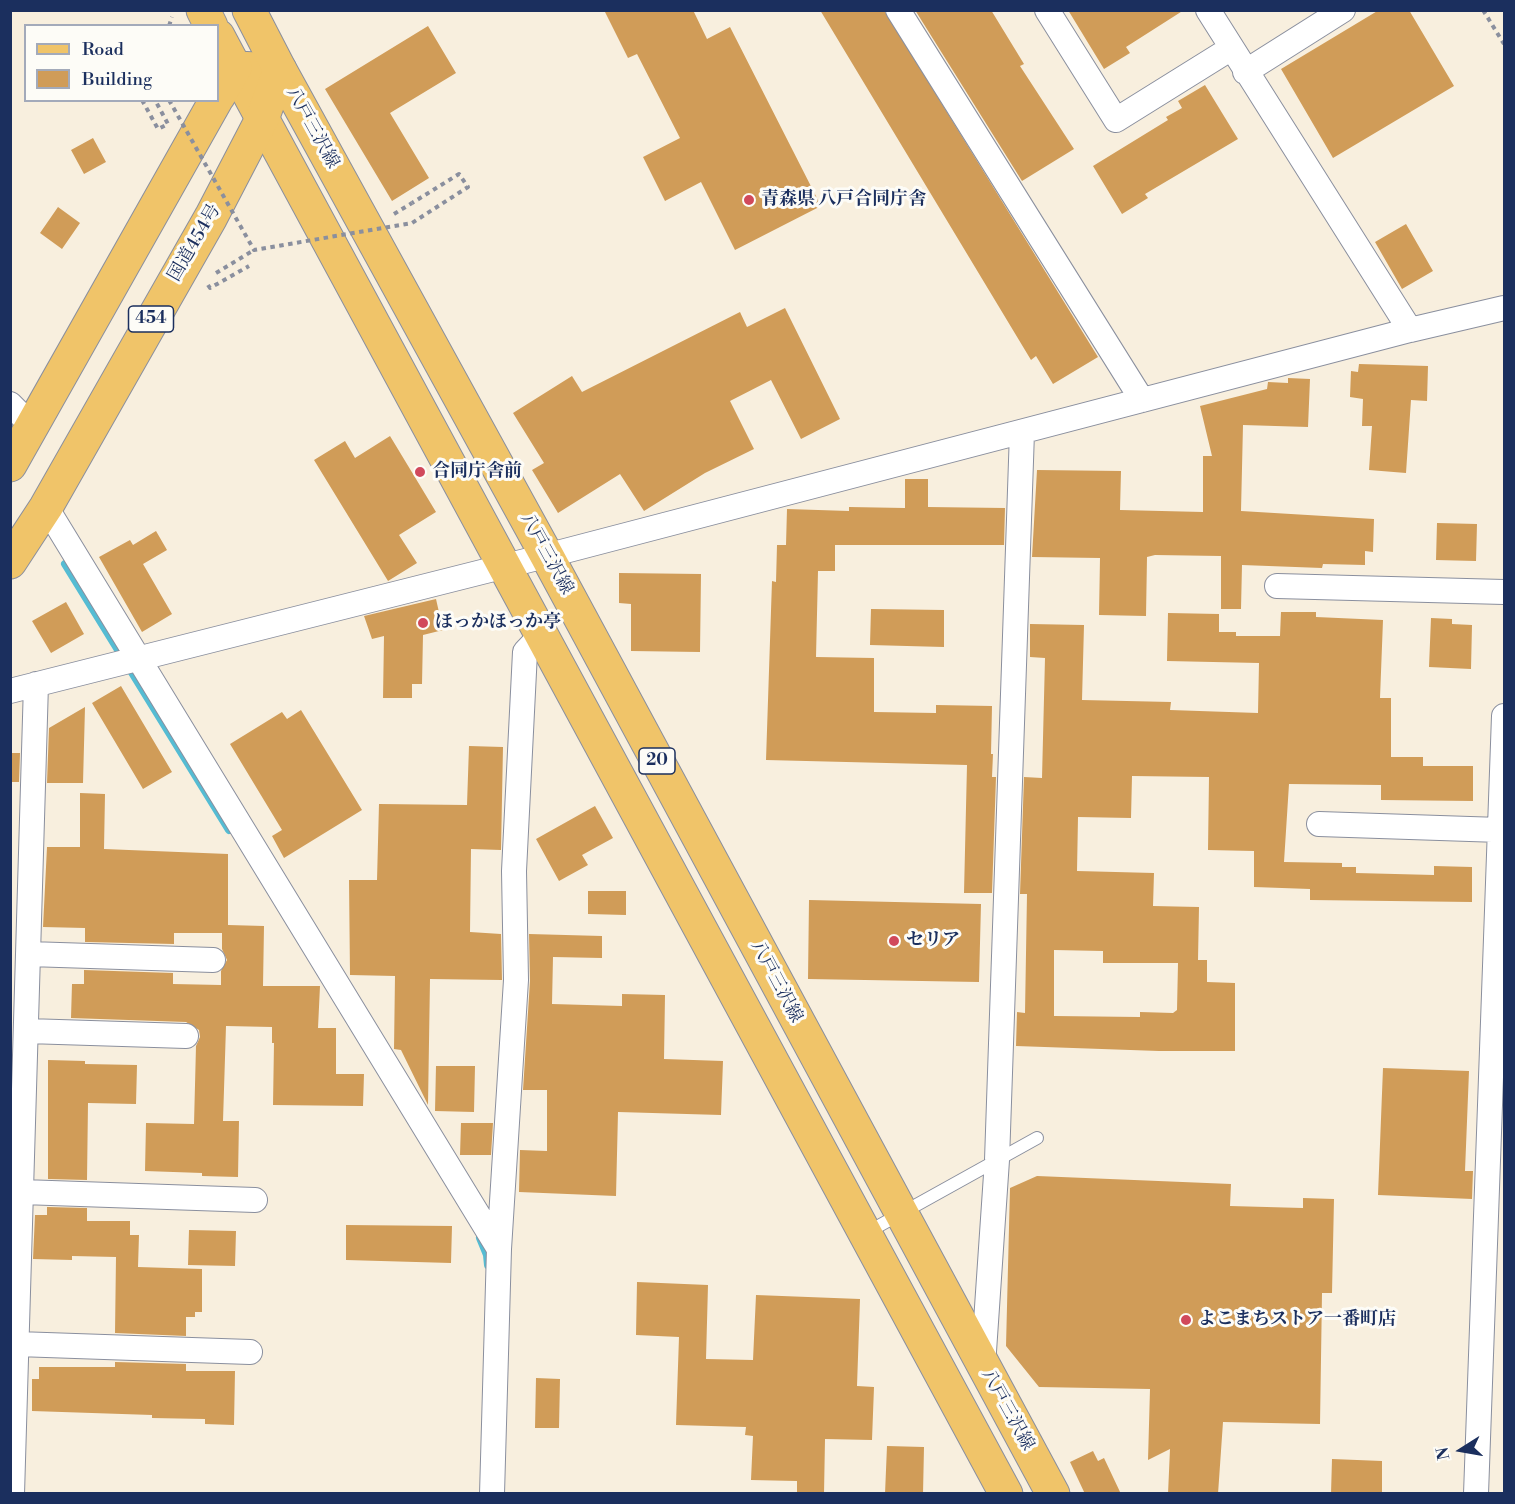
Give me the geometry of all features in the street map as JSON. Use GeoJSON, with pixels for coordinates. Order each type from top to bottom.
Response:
{"type":"FeatureCollection","features":[{"type":"Feature","properties":{"kind":"main road"},"geometry":{"type":"LineString","coordinates":[[203,10],[211,24]]}},
{"type":"Feature","properties":{"kind":"main road"},"geometry":{"type":"LineString","coordinates":[[249,10],[280,70]]}},
{"type":"Feature","properties":{"kind":"main road"},"geometry":{"type":"LineString","coordinates":[[219,38],[235,68]]}},
{"type":"Feature","properties":{"kind":"main road","name":"八戸三沢線"},"geometry":{"type":"LineString","coordinates":[[235,68],[280,70],[547,556],[1053,1494]]}},
{"type":"Feature","properties":{"kind":"main road","name":"454"},"geometry":{"type":"LineString","coordinates":[[219,96],[235,68]]}},
{"type":"Feature","properties":{"kind":"main road","name":"20"},"geometry":{"type":"LineString","coordinates":[[235,68],[1006,1494]]}},
{"type":"Feature","properties":{"kind":"main road","name":"国道454号"},"geometry":{"type":"LineString","coordinates":[[10,562],[46,507],[211,217],[262,119],[280,70]]}},
{"type":"Feature","properties":{"kind":"main road","name":"454"},"geometry":{"type":"LineString","coordinates":[[10,465],[215,102]]}},
{"type":"Feature","properties":{"kind":"street"},"geometry":{"type":"LineString","coordinates":[[898,10],[1142,400]]}},
{"type":"Feature","properties":{"kind":"street"},"geometry":{"type":"LineString","coordinates":[[1047,10],[1116,120],[1230,49]]}},
{"type":"Feature","properties":{"kind":"street"},"geometry":{"type":"LineString","coordinates":[[1208,10],[1230,49],[1410,330]]}},
{"type":"Feature","properties":{"kind":"street"},"geometry":{"type":"LineString","coordinates":[[1245,72],[1343,10]]}},
{"type":"Feature","properties":{"kind":"street"},"geometry":{"type":"LineString","coordinates":[[10,691],[547,556],[1410,330],[1504,308]]}},
{"type":"Feature","properties":{"kind":"street"},"geometry":{"type":"LineString","coordinates":[[10,404],[33,427]]}},
{"type":"Feature","properties":{"kind":"street"},"geometry":{"type":"LineString","coordinates":[[983,1366],[997,1160],[1022,432]]}},
{"type":"Feature","properties":{"kind":"street"},"geometry":{"type":"LineString","coordinates":[[46,507],[499,1249]]}},
{"type":"Feature","properties":{"kind":"street"},"geometry":{"type":"LineString","coordinates":[[1277,586],[1504,592]]}},
{"type":"Feature","properties":{"kind":"street"},"geometry":{"type":"LineString","coordinates":[[492,1494],[499,1249],[516,981],[514,871],[525,652],[542,634]]}},
{"type":"Feature","properties":{"kind":"street"},"geometry":{"type":"LineString","coordinates":[[12,1494],[36,684]]}},
{"type":"Feature","properties":{"kind":"street"},"geometry":{"type":"LineString","coordinates":[[1476,1494],[1496,1135],[1500,830],[1504,716]]}},
{"type":"Feature","properties":{"kind":"street"},"geometry":{"type":"LineString","coordinates":[[1319,824],[1500,830]]}},
{"type":"Feature","properties":{"kind":"street"},"geometry":{"type":"LineString","coordinates":[[29,954],[213,960]]}},
{"type":"Feature","properties":{"kind":"street"},"geometry":{"type":"LineString","coordinates":[[27,1031],[186,1036]]}},
{"type":"Feature","properties":{"kind":"street"},"geometry":{"type":"LineString","coordinates":[[22,1192],[255,1200]]}},
{"type":"Feature","properties":{"kind":"street"},"geometry":{"type":"LineString","coordinates":[[17,1344],[250,1352]]}},
{"type":"Feature","properties":{"kind":"lane"},"geometry":{"type":"LineString","coordinates":[[865,1233],[939,1190],[1037,1138]]}},
{"type":"Feature","properties":{"kind":"path"},"geometry":{"type":"LineString","coordinates":[[1484,10],[1504,44]]}},
{"type":"Feature","properties":{"kind":"path"},"geometry":{"type":"LineString","coordinates":[[143,102],[158,129],[168,124],[156,102]]}},
{"type":"Feature","properties":{"kind":"path"},"geometry":{"type":"LineString","coordinates":[[170,102],[254,250]]}},
{"type":"Feature","properties":{"kind":"path"},"geometry":{"type":"LineString","coordinates":[[215,273],[254,250],[412,223],[468,187],[459,174],[386,219]]}},
{"type":"Feature","properties":{"kind":"path"},"geometry":{"type":"LineString","coordinates":[[205,279],[210,288],[249,266]]}},
{"type":"Feature","properties":{"kind":"building"},"geometry":{"type":"Polygon","coordinates":[[[604,10],[693,10],[707,39],[730,27],[821,206],[735,250],[701,182],[665,201],[643,157],[680,138],[637,54],[628,58],[604,10]]]}},
{"type":"Feature","properties":{"kind":"building"},"geometry":{"type":"Polygon","coordinates":[[[820,10],[884,10],[1098,357],[1053,384],[1036,356],[1031,360],[820,10]]]}},
{"type":"Feature","properties":{"kind":"building"},"geometry":{"type":"Polygon","coordinates":[[[915,10],[991,10],[1024,64],[1020,66],[1074,149],[1022,181],[915,10]]]}},
{"type":"Feature","properties":{"kind":"building"},"geometry":{"type":"Polygon","coordinates":[[[1068,10],[1184,10],[1126,47],[1130,53],[1104,69],[1068,10]]]}},
{"type":"Feature","properties":{"kind":"building"},"geometry":{"type":"Polygon","coordinates":[[[1379,10],[1409,10],[1454,86],[1333,158],[1281,69],[1379,10]]]}},
{"type":"Feature","properties":{"kind":"building"},"geometry":{"type":"Polygon","coordinates":[[[428,26],[456,73],[390,113],[429,178],[392,201],[325,89],[428,26]]]}},
{"type":"Feature","properties":{"kind":"building"},"geometry":{"type":"Polygon","coordinates":[[[1205,85],[1238,139],[1145,194],[1148,198],[1122,214],[1093,166],[1168,120],[1166,117],[1182,108],[1178,101],[1205,85]]]}},
{"type":"Feature","properties":{"kind":"building"},"geometry":{"type":"Polygon","coordinates":[[[93,138],[106,162],[84,174],[71,150],[93,138]]]}},
{"type":"Feature","properties":{"kind":"building"},"geometry":{"type":"Polygon","coordinates":[[[58,207],[80,223],[62,249],[40,233],[58,207]]]}},
{"type":"Feature","properties":{"kind":"building"},"geometry":{"type":"Polygon","coordinates":[[[1406,224],[1433,271],[1402,289],[1375,242],[1406,224]]]}},
{"type":"Feature","properties":{"kind":"building"},"geometry":{"type":"Polygon","coordinates":[[[785,308],[840,419],[801,439],[771,380],[730,401],[754,449],[705,473],[644,511],[620,474],[558,513],[532,470],[544,463],[513,413],[572,376],[582,392],[740,312],[747,327],[785,308]]]}},
{"type":"Feature","properties":{"kind":"building"},"geometry":{"type":"Polygon","coordinates":[[[1359,364],[1428,366],[1427,401],[1411,400],[1406,473],[1369,470],[1372,426],[1362,426],[1363,399],[1350,397],[1351,371],[1358,372],[1359,364]]]}},
{"type":"Feature","properties":{"kind":"building"},"geometry":{"type":"Polygon","coordinates":[[[1288,378],[1310,379],[1308,427],[1243,425],[1241,511],[1374,519],[1373,552],[1365,551],[1365,565],[1323,564],[1322,568],[1242,565],[1241,609],[1221,609],[1221,556],[1155,555],[1147,557],[1146,616],[1099,615],[1100,558],[1032,557],[1037,470],[1121,471],[1120,510],[1203,512],[1203,456],[1212,456],[1200,406],[1267,389],[1268,382],[1288,383],[1288,378]]]}},
{"type":"Feature","properties":{"kind":"building"},"geometry":{"type":"Polygon","coordinates":[[[390,436],[436,512],[399,535],[417,563],[388,581],[314,460],[345,441],[355,458],[390,436]]]}},
{"type":"Feature","properties":{"kind":"building"},"geometry":{"type":"Polygon","coordinates":[[[905,479],[928,479],[928,507],[1005,508],[1004,545],[835,545],[835,571],[818,571],[816,657],[874,658],[874,712],[936,713],[936,705],[992,706],[992,777],[996,777],[992,893],[964,893],[967,765],[766,760],[772,581],[776,582],[777,545],[786,545],[787,509],[849,511],[849,507],[905,508],[905,479]]]}},
{"type":"Feature","properties":{"kind":"building"},"geometry":{"type":"Polygon","coordinates":[[[1437,523],[1477,524],[1476,561],[1436,560],[1437,523]]]}},
{"type":"Feature","properties":{"kind":"building"},"geometry":{"type":"Polygon","coordinates":[[[156,531],[167,550],[143,564],[172,614],[142,632],[99,557],[130,540],[133,545],[156,531]]]}},
{"type":"Feature","properties":{"kind":"building"},"geometry":{"type":"Polygon","coordinates":[[[619,573],[701,574],[700,652],[631,651],[631,604],[619,603],[619,573]]]}},
{"type":"Feature","properties":{"kind":"building"},"geometry":{"type":"Polygon","coordinates":[[[436,599],[443,630],[423,635],[422,684],[412,684],[412,698],[383,698],[384,636],[372,639],[364,616],[436,599]]]}},
{"type":"Feature","properties":{"kind":"building"},"geometry":{"type":"Polygon","coordinates":[[[66,602],[84,634],[51,653],[32,621],[66,602]]]}},
{"type":"Feature","properties":{"kind":"building"},"geometry":{"type":"Polygon","coordinates":[[[871,609],[944,610],[944,647],[870,645],[871,609]]]}},
{"type":"Feature","properties":{"kind":"building"},"geometry":{"type":"Polygon","coordinates":[[[1281,612],[1316,612],[1316,617],[1383,620],[1380,698],[1391,698],[1391,757],[1423,757],[1423,766],[1473,766],[1473,801],[1381,800],[1381,785],[1289,784],[1284,862],[1342,863],[1342,867],[1356,867],[1356,873],[1434,875],[1434,866],[1472,867],[1472,902],[1310,900],[1310,889],[1254,887],[1254,851],[1208,850],[1209,777],[1132,776],[1131,818],[1078,817],[1077,871],[1154,873],[1153,906],[1199,907],[1198,960],[1207,960],[1207,982],[1235,983],[1235,1051],[1016,1046],[1017,1012],[1025,1013],[1027,894],[1020,894],[1024,777],[1042,778],[1045,658],[1030,657],[1030,624],[1084,625],[1082,700],[1171,702],[1170,710],[1258,713],[1259,663],[1167,661],[1168,613],[1219,614],[1219,632],[1236,632],[1236,636],[1280,636],[1281,612]],[[1054,950],[1054,1016],[1140,1017],[1140,1012],[1173,1013],[1177,1010],[1178,963],[1103,963],[1103,951],[1054,950]]]}},
{"type":"Feature","properties":{"kind":"building"},"geometry":{"type":"Polygon","coordinates":[[[1431,618],[1452,619],[1452,624],[1472,625],[1471,669],[1429,667],[1431,618]]]}},
{"type":"Feature","properties":{"kind":"building"},"geometry":{"type":"Polygon","coordinates":[[[121,686],[172,772],[143,789],[92,703],[121,686]]]}},
{"type":"Feature","properties":{"kind":"building"},"geometry":{"type":"Polygon","coordinates":[[[85,707],[83,783],[47,783],[49,728],[85,707]]]}},
{"type":"Feature","properties":{"kind":"building"},"geometry":{"type":"Polygon","coordinates":[[[301,710],[362,810],[284,858],[272,836],[282,830],[230,744],[282,712],[287,719],[301,710]]]}},
{"type":"Feature","properties":{"kind":"building"},"geometry":{"type":"Polygon","coordinates":[[[469,746],[503,747],[501,850],[471,849],[470,932],[501,934],[502,980],[430,979],[428,1105],[401,1050],[394,1049],[395,976],[350,975],[349,880],[377,880],[379,804],[467,805],[469,746]]]}},
{"type":"Feature","properties":{"kind":"building"},"geometry":{"type":"Polygon","coordinates":[[[10,753],[20,753],[19,782],[10,782],[10,753]]]}},
{"type":"Feature","properties":{"kind":"building"},"geometry":{"type":"Polygon","coordinates":[[[80,793],[105,794],[104,849],[228,854],[228,925],[264,926],[263,986],[320,986],[318,1028],[336,1028],[336,1074],[364,1074],[363,1106],[273,1105],[272,1027],[226,1026],[223,1121],[239,1121],[238,1177],[145,1171],[146,1123],[194,1124],[196,1046],[200,1037],[199,1030],[186,1022],[71,1018],[72,984],[84,984],[84,970],[173,973],[173,984],[221,985],[221,971],[227,960],[222,949],[222,933],[174,933],[174,944],[85,942],[85,928],[43,927],[47,847],[80,847],[80,793]]]}},
{"type":"Feature","properties":{"kind":"building"},"geometry":{"type":"Polygon","coordinates":[[[595,806],[613,838],[582,855],[588,865],[559,881],[536,839],[595,806]]]}},
{"type":"Feature","properties":{"kind":"building"},"geometry":{"type":"Polygon","coordinates":[[[588,891],[626,891],[626,915],[588,914],[588,891]]]}},
{"type":"Feature","properties":{"kind":"building","name":"セリア"},"geometry":{"type":"Polygon","coordinates":[[[809,900],[981,904],[979,982],[808,979],[809,900]]]}},
{"type":"Feature","properties":{"kind":"building"},"geometry":{"type":"Polygon","coordinates":[[[529,934],[602,936],[602,958],[553,957],[552,1004],[622,1006],[622,994],[665,995],[664,1059],[723,1061],[721,1115],[618,1112],[616,1196],[519,1192],[520,1150],[547,1151],[547,1090],[523,1090],[530,981],[529,934]]]}},
{"type":"Feature","properties":{"kind":"building"},"geometry":{"type":"Polygon","coordinates":[[[48,1060],[85,1061],[85,1064],[137,1065],[136,1104],[88,1103],[87,1180],[48,1179],[48,1060]]]}},
{"type":"Feature","properties":{"kind":"building"},"geometry":{"type":"Polygon","coordinates":[[[436,1066],[475,1066],[474,1112],[435,1111],[436,1066]]]}},
{"type":"Feature","properties":{"kind":"building"},"geometry":{"type":"Polygon","coordinates":[[[1383,1068],[1469,1071],[1465,1171],[1473,1171],[1472,1199],[1378,1195],[1383,1068]]]}},
{"type":"Feature","properties":{"kind":"building"},"geometry":{"type":"Polygon","coordinates":[[[461,1123],[493,1123],[491,1155],[460,1155],[461,1123]]]}},
{"type":"Feature","properties":{"kind":"building"},"geometry":{"type":"Polygon","coordinates":[[[1037,1176],[1231,1184],[1230,1206],[1303,1208],[1303,1198],[1334,1199],[1332,1293],[1322,1293],[1320,1424],[1223,1422],[1218,1494],[1168,1494],[1170,1449],[1148,1460],[1150,1389],[1039,1387],[1006,1346],[1010,1188],[1037,1176]]]}},
{"type":"Feature","properties":{"kind":"building"},"geometry":{"type":"Polygon","coordinates":[[[47,1207],[87,1208],[87,1221],[130,1221],[130,1235],[139,1235],[138,1267],[202,1269],[202,1312],[195,1312],[195,1317],[186,1317],[186,1336],[115,1333],[116,1257],[72,1256],[72,1260],[33,1259],[35,1215],[47,1215],[47,1207]]]}},
{"type":"Feature","properties":{"kind":"building"},"geometry":{"type":"Polygon","coordinates":[[[346,1225],[452,1226],[451,1263],[346,1260],[346,1225]]]}},
{"type":"Feature","properties":{"kind":"building"},"geometry":{"type":"Polygon","coordinates":[[[189,1230],[236,1231],[235,1266],[188,1265],[189,1230]]]}},
{"type":"Feature","properties":{"kind":"building"},"geometry":{"type":"Polygon","coordinates":[[[637,1282],[708,1285],[706,1359],[753,1360],[756,1295],[860,1299],[857,1386],[874,1387],[872,1440],[825,1439],[824,1494],[797,1494],[797,1481],[751,1480],[753,1436],[745,1435],[746,1427],[676,1425],[679,1337],[636,1335],[637,1282]]]}},
{"type":"Feature","properties":{"kind":"building"},"geometry":{"type":"Polygon","coordinates":[[[115,1362],[186,1364],[186,1371],[235,1371],[234,1425],[205,1424],[205,1419],[152,1418],[152,1415],[32,1411],[32,1379],[39,1379],[39,1367],[115,1367],[115,1362]]]}},
{"type":"Feature","properties":{"kind":"building"},"geometry":{"type":"Polygon","coordinates":[[[536,1378],[560,1379],[559,1428],[535,1428],[536,1378]]]}},
{"type":"Feature","properties":{"kind":"building"},"geometry":{"type":"Polygon","coordinates":[[[887,1446],[924,1447],[923,1494],[885,1494],[887,1446]]]}},
{"type":"Feature","properties":{"kind":"building"},"geometry":{"type":"Polygon","coordinates":[[[1093,1451],[1098,1461],[1104,1458],[1121,1494],[1085,1494],[1070,1462],[1093,1451]]]}},
{"type":"Feature","properties":{"kind":"building"},"geometry":{"type":"Polygon","coordinates":[[[1332,1459],[1382,1461],[1382,1494],[1331,1494],[1332,1459]]]}},
{"type":"Feature","properties":{"kind":"waterway"},"geometry":{"type":"LineString","coordinates":[[65,564],[229,830]]}},
{"type":"Feature","properties":{"kind":"waterway"},"geometry":{"type":"LineString","coordinates":[[480,1238],[487,1255],[488,1265]]}},
{"type":"Feature","properties":{"kind":"place","name":"青森県 八戸合同庁舎"},"geometry":{"type":"Point","coordinates":[749,200]}},
{"type":"Feature","properties":{"kind":"place","name":"合同庁舎前"},"geometry":{"type":"Point","coordinates":[420,472]}},
{"type":"Feature","properties":{"kind":"place","name":"ほっかほっか亭"},"geometry":{"type":"Point","coordinates":[423,623]}},
{"type":"Feature","properties":{"kind":"place","name":"セリア"},"geometry":{"type":"Point","coordinates":[894,941]}},
{"type":"Feature","properties":{"kind":"place","name":"よこまちストア一番町店"},"geometry":{"type":"Point","coordinates":[1186,1320]}}]}
